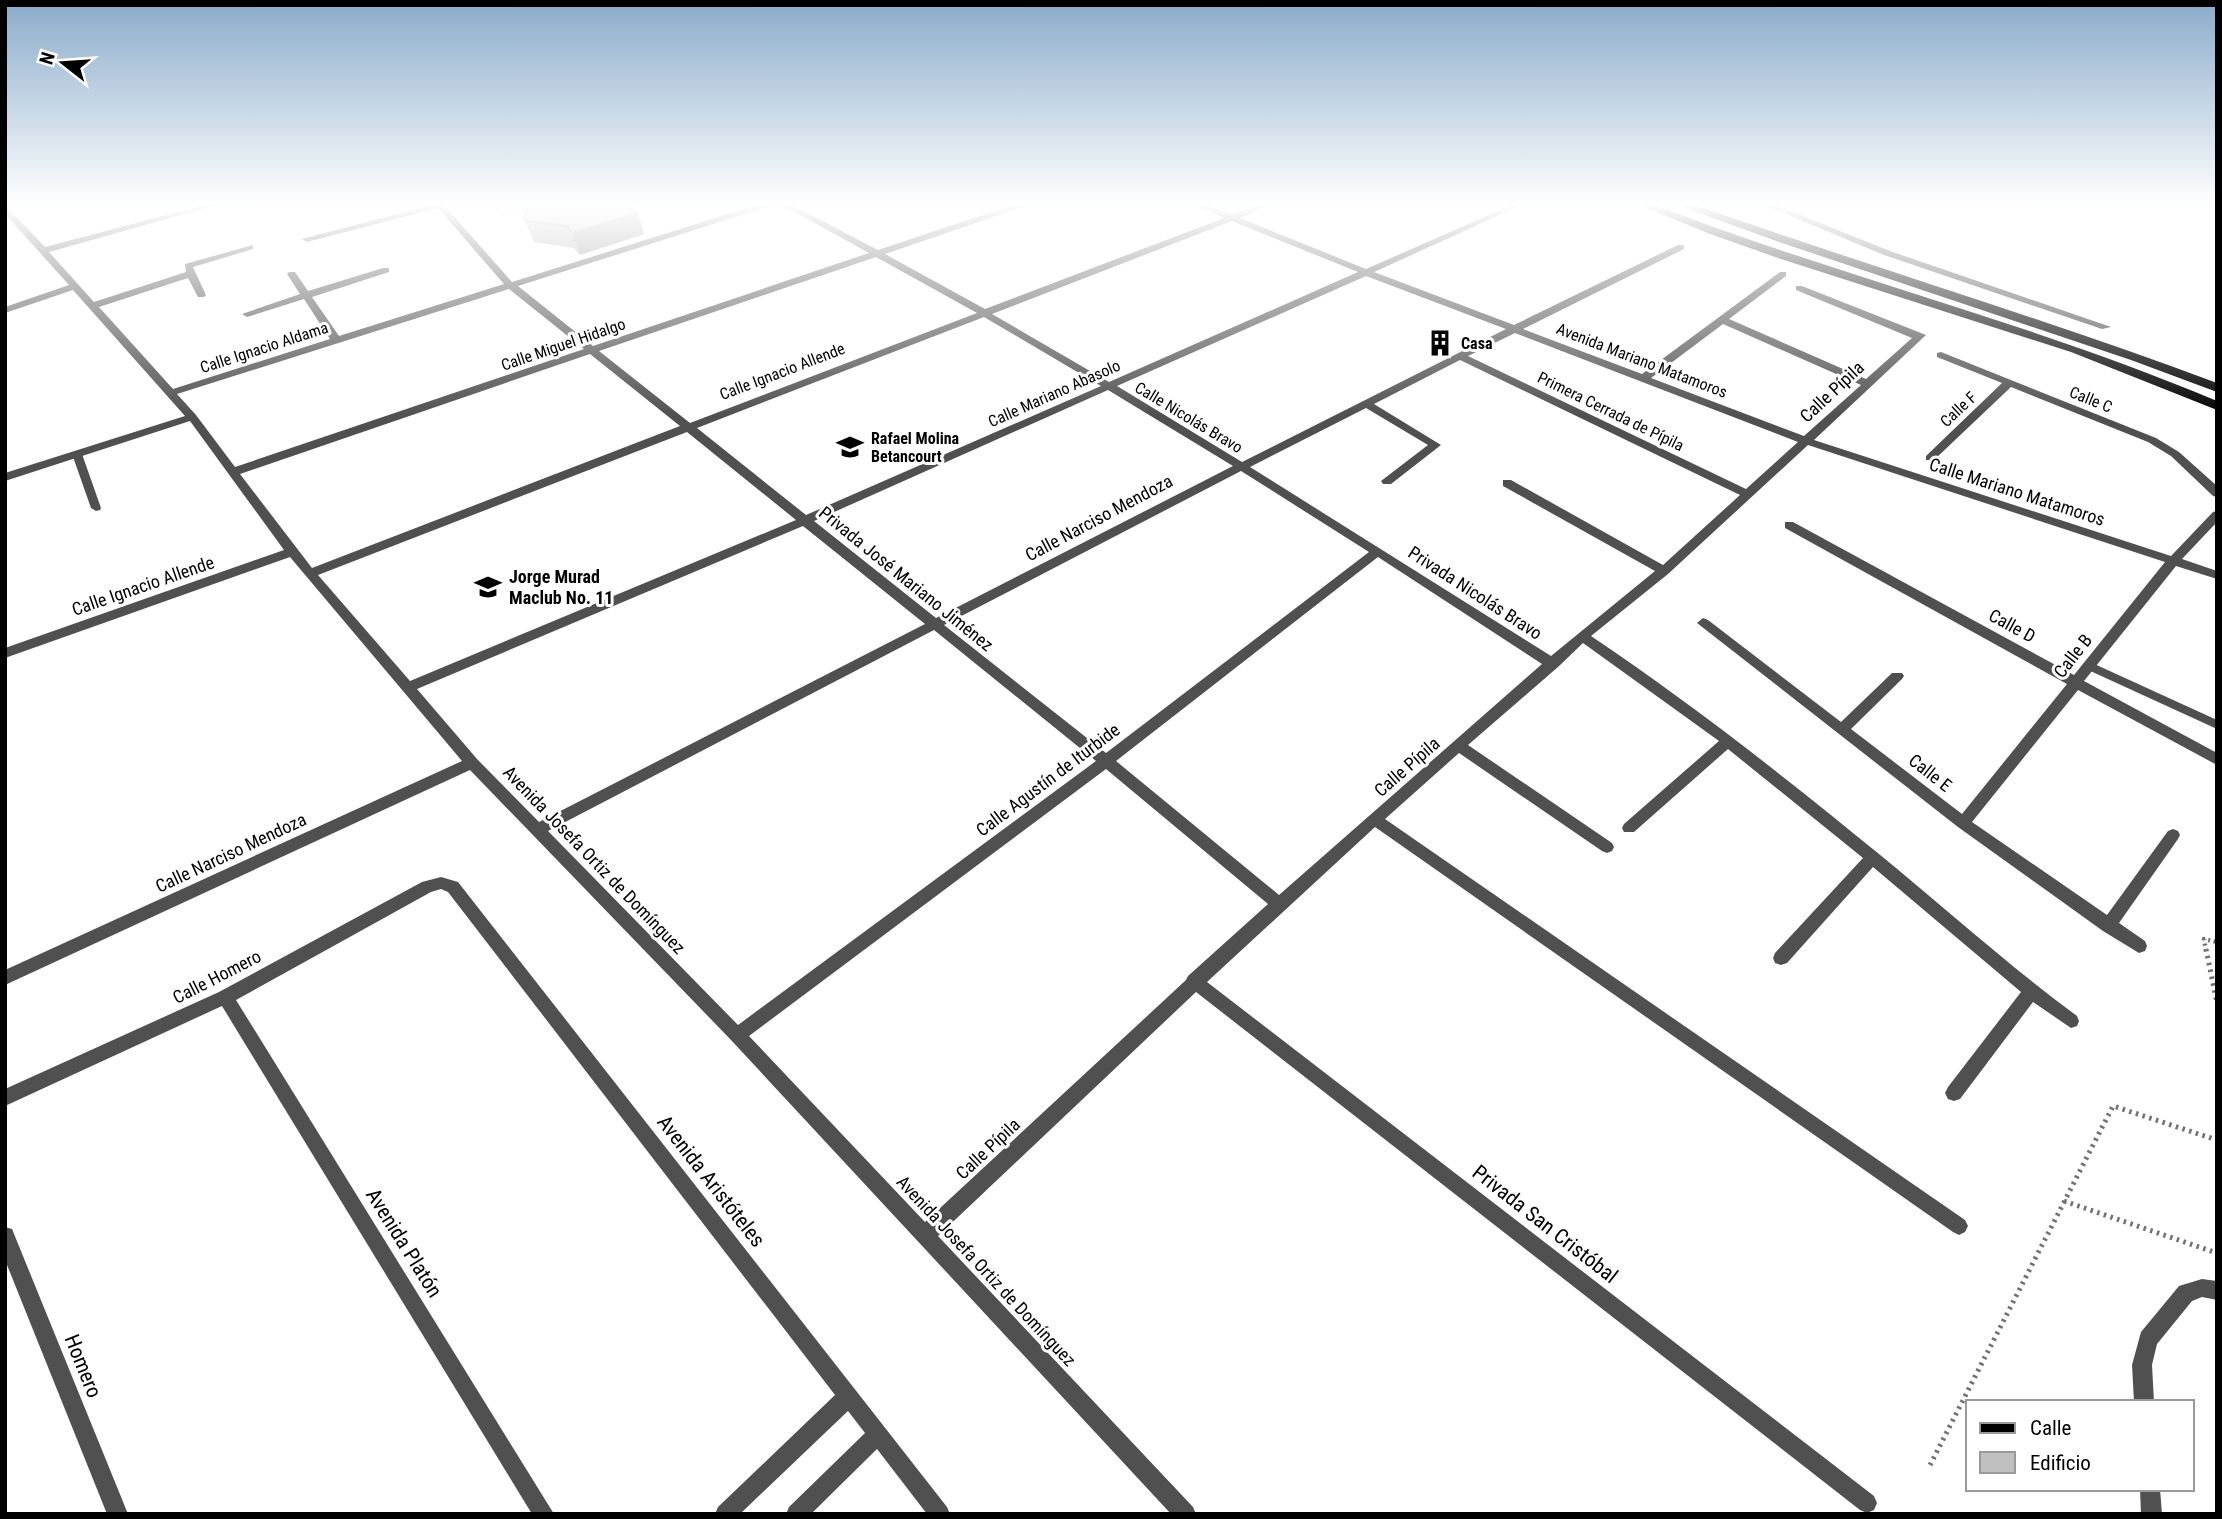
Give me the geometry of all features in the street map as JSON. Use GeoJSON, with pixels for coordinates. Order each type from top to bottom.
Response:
{"type":"FeatureCollection","features":[{"type":"Feature","properties":{"kind":"main road"},"geometry":{"type":"LineString","coordinates":[[1846,275],[2110,363],[2214,405]]}},
{"type":"Feature","properties":{"kind":"main road"},"geometry":{"type":"LineString","coordinates":[[1888,275],[2136,357],[2217,388]]}},
{"type":"Feature","properties":{"kind":"street","name":"Avenida Josefa Ortiz de Domínguez"},"geometry":{"type":"LineString","coordinates":[[65,275],[192,417],[292,552],[472,763],[737,1035],[1186,1514]]}},
{"type":"Feature","properties":{"kind":"street"},"geometry":{"type":"LineString","coordinates":[[91,306],[188,275]]}},
{"type":"Feature","properties":{"kind":"street"},"geometry":{"type":"LineString","coordinates":[[191,275],[201,295]]}},
{"type":"Feature","properties":{"kind":"street"},"geometry":{"type":"LineString","coordinates":[[292,275],[304,296],[336,340]]}},
{"type":"Feature","properties":{"kind":"street"},"geometry":{"type":"LineString","coordinates":[[247,314],[371,275]]}},
{"type":"Feature","properties":{"kind":"street","name":"Privada José Mariano Jiménez"},"geometry":{"type":"LineString","coordinates":[[501,275],[590,352],[806,520],[1279,904]]}},
{"type":"Feature","properties":{"kind":"street","name":"Calle Ignacio Aldama"},"geometry":{"type":"LineString","coordinates":[[170,393],[538,275]]}},
{"type":"Feature","properties":{"kind":"street","name":"Calle Miguel Hidalgo"},"geometry":{"type":"LineString","coordinates":[[233,472],[815,275]]}},
{"type":"Feature","properties":{"kind":"street"},"geometry":{"type":"LineString","coordinates":[[917,275],[982,313]]}},
{"type":"Feature","properties":{"kind":"street","name":"Calle Ignacio Allende"},"geometry":{"type":"LineString","coordinates":[[310,573],[1082,275]]}},
{"type":"Feature","properties":{"kind":"street","name":"Calle Mariano Abasolo"},"geometry":{"type":"LineString","coordinates":[[406,688],[806,520],[1359,275]]}},
{"type":"Feature","properties":{"kind":"street","name":"Avenida Mariano Matamoros"},"geometry":{"type":"LineString","coordinates":[[1373,275],[1516,327],[1807,441]]}},
{"type":"Feature","properties":{"kind":"street","name":"Calle Narciso Mendoza"},"geometry":{"type":"LineString","coordinates":[[538,829],[936,625],[1238,466],[1623,275]]}},
{"type":"Feature","properties":{"kind":"street"},"geometry":{"type":"LineString","coordinates":[[1643,378],[1782,275]]}},
{"type":"Feature","properties":{"kind":"street"},"geometry":{"type":"LineString","coordinates":[[1952,275],[2106,327]]}},
{"type":"Feature","properties":{"kind":"street"},"geometry":{"type":"LineString","coordinates":[[5,310],[75,286]]}},
{"type":"Feature","properties":{"kind":"street","name":"Calle Pípila"},"geometry":{"type":"LineString","coordinates":[[925,1235],[1279,904],[1582,636],[1664,571],[1920,336],[1799,288]]}},
{"type":"Feature","properties":{"kind":"street","name":"Calle Nicolás Bravo"},"geometry":{"type":"LineString","coordinates":[[982,313],[1378,551]]}},
{"type":"Feature","properties":{"kind":"street"},"geometry":{"type":"LineString","coordinates":[[1721,319],[1868,384]]}},
{"type":"Feature","properties":{"kind":"street","name":"Calle C"},"geometry":{"type":"LineString","coordinates":[[1941,355],[2165,446],[2217,493]]}},
{"type":"Feature","properties":{"kind":"street","name":"Primera Cerrada de Pípila"},"geometry":{"type":"LineString","coordinates":[[1460,356],[1749,495]]}},
{"type":"Feature","properties":{"kind":"street","name":"Calle F"},"geometry":{"type":"LineString","coordinates":[[1930,458],[2009,383]]}},
{"type":"Feature","properties":{"kind":"street"},"geometry":{"type":"LineString","coordinates":[[1367,404],[1435,445],[1387,481]]}},
{"type":"Feature","properties":{"kind":"street"},"geometry":{"type":"LineString","coordinates":[[5,477],[192,417]]}},
{"type":"Feature","properties":{"kind":"street","name":"Calle Mariano Matamoros"},"geometry":{"type":"LineString","coordinates":[[1807,441],[2217,575]]}},
{"type":"Feature","properties":{"kind":"street"},"geometry":{"type":"LineString","coordinates":[[1507,483],[1664,571]]}},
{"type":"Feature","properties":{"kind":"street","name":"Calle B"},"geometry":{"type":"LineString","coordinates":[[1963,823],[2173,561],[2217,515]]}},
{"type":"Feature","properties":{"kind":"street","name":"Calle D"},"geometry":{"type":"LineString","coordinates":[[1788,525],[2077,683],[2120,710],[2217,760]]}},
{"type":"Feature","properties":{"kind":"street","name":"Privada Nicolás Bravo"},"geometry":{"type":"LineString","coordinates":[[1378,551],[1553,664]]}},
{"type":"Feature","properties":{"kind":"street","name":"Calle Agustín de Iturbide"},"geometry":{"type":"LineString","coordinates":[[737,1035],[1106,761],[1378,551]]}},
{"type":"Feature","properties":{"kind":"street","name":"Calle Ignacio Allende"},"geometry":{"type":"LineString","coordinates":[[5,653],[292,552]]}},
{"type":"Feature","properties":{"kind":"street","name":"Calle E"},"geometry":{"type":"LineString","coordinates":[[1703,623],[1963,823],[2139,946]]}},
{"type":"Feature","properties":{"kind":"street"},"geometry":{"type":"LineString","coordinates":[[1582,636],[1727,742],[1873,858],[2031,992],[2071,1021]]}},
{"type":"Feature","properties":{"kind":"street"},"geometry":{"type":"LineString","coordinates":[[1842,729],[1898,676]]}},
{"type":"Feature","properties":{"kind":"street"},"geometry":{"type":"LineString","coordinates":[[1629,828],[1727,742]]}},
{"type":"Feature","properties":{"kind":"street"},"geometry":{"type":"LineString","coordinates":[[1460,746],[1607,847]]}},
{"type":"Feature","properties":{"kind":"street","name":"Calle Narciso Mendoza"},"geometry":{"type":"LineString","coordinates":[[5,978],[472,763]]}},
{"type":"Feature","properties":{"kind":"street"},"geometry":{"type":"LineString","coordinates":[[1376,820],[1959,1226]]}},
{"type":"Feature","properties":{"kind":"street"},"geometry":{"type":"LineString","coordinates":[[2108,926],[2173,835]]}},
{"type":"Feature","properties":{"kind":"street"},"geometry":{"type":"LineString","coordinates":[[1782,958],[1873,858]]}},
{"type":"Feature","properties":{"kind":"street","name":"Calle Homero"},"geometry":{"type":"LineString","coordinates":[[5,1098],[225,997],[427,887],[441,883]]}},
{"type":"Feature","properties":{"kind":"street","name":"Avenida Aristóteles"},"geometry":{"type":"LineString","coordinates":[[441,883],[453,887],[940,1514]]}},
{"type":"Feature","properties":{"kind":"street","name":"Privada San Cristóbal"},"geometry":{"type":"LineString","coordinates":[[1195,981],[1867,1503]]}},
{"type":"Feature","properties":{"kind":"street"},"geometry":{"type":"LineString","coordinates":[[1954,1093],[2031,992]]}},
{"type":"Feature","properties":{"kind":"street","name":"Avenida Platón"},"geometry":{"type":"LineString","coordinates":[[225,997],[544,1514]]}},
{"type":"Feature","properties":{"kind":"street","name":"Homero"},"geometry":{"type":"LineString","coordinates":[[5,1236],[118,1514]]}},
{"type":"Feature","properties":{"kind":"street"},"geometry":{"type":"LineString","coordinates":[[2144,1400],[2142,1365],[2148,1339],[2186,1293],[2202,1288],[2217,1291]]}},
{"type":"Feature","properties":{"kind":"street"},"geometry":{"type":"LineString","coordinates":[[725,1514],[849,1396]]}},
{"type":"Feature","properties":{"kind":"street"},"geometry":{"type":"LineString","coordinates":[[796,1514],[878,1434]]}},
{"type":"Feature","properties":{"kind":"street"},"geometry":{"type":"LineString","coordinates":[[2150,1491],[2152,1514]]}},
{"type":"Feature","properties":{"kind":"lane"},"geometry":{"type":"LineString","coordinates":[[77,454],[96,508]]}},
{"type":"Feature","properties":{"kind":"lane"},"geometry":{"type":"LineString","coordinates":[[2090,666],[2217,725]]}},
{"type":"Feature","properties":{"kind":"path"},"geometry":{"type":"LineString","coordinates":[[2217,942],[2204,939],[2217,1003]]}},
{"type":"Feature","properties":{"kind":"path"},"geometry":{"type":"LineString","coordinates":[[1930,1465],[2113,1106],[2217,1140]]}},
{"type":"Feature","properties":{"kind":"path"},"geometry":{"type":"LineString","coordinates":[[2064,1201],[2217,1253]]}},
{"type":"Feature","properties":{"kind":"place","name":"Casa"},"geometry":{"type":"Point","coordinates":[1440,343]}},
{"type":"Feature","properties":{"kind":"place","name":"Rafael Molina Betancourt"},"geometry":{"type":"Point","coordinates":[850,447]}},
{"type":"Feature","properties":{"kind":"place","name":"Jorge Murad Maclub No. 11"},"geometry":{"type":"Point","coordinates":[488,587]}}]}
